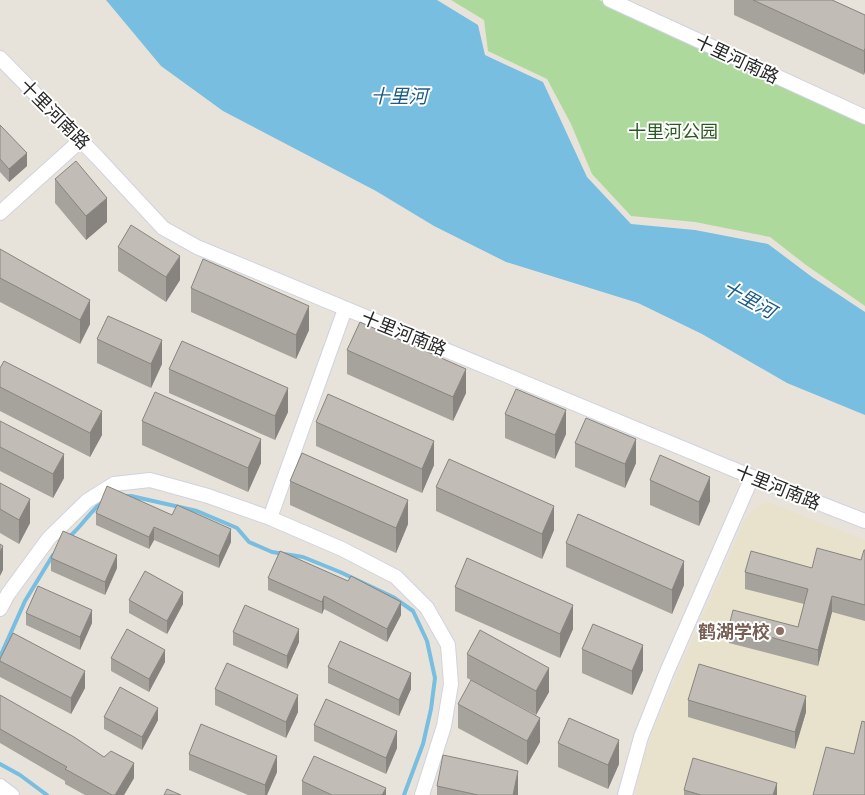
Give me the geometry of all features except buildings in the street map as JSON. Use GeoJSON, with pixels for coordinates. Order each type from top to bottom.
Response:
{"type":"FeatureCollection","features":[{"type":"Feature","properties":{"kind":"street","name":"十里河南路"},"geometry":{"type":"LineString","coordinates":[[610,0],[865,117]]}},
{"type":"Feature","properties":{"kind":"street","name":"十里河南路"},"geometry":{"type":"LineString","coordinates":[[0,58],[163,228],[197,247],[752,477],[865,521]]}},
{"type":"Feature","properties":{"kind":"street"},"geometry":{"type":"LineString","coordinates":[[0,213],[80,140]]}},
{"type":"Feature","properties":{"kind":"street"},"geometry":{"type":"LineString","coordinates":[[270,518],[345,309]]}},
{"type":"Feature","properties":{"kind":"street"},"geometry":{"type":"LineString","coordinates":[[625,795],[641,737],[752,477]]}},
{"type":"Feature","properties":{"kind":"street"},"geometry":{"type":"LineString","coordinates":[[0,609],[8,594],[50,538],[87,501],[114,484],[150,480],[208,496],[270,518],[342,549],[396,577],[427,608],[448,645],[450,684],[444,726],[422,795]]}},
{"type":"Feature","properties":{"kind":"street"},"geometry":{"type":"LineString","coordinates":[[0,786],[12,795]]}},
{"type":"Feature","properties":{"kind":"shaded area","name":"鹤湖学校"},"geometry":{"type":"Polygon","coordinates":[[[768,502],[865,540],[865,795],[635,795],[642,763],[656,723],[746,517],[757,506],[768,502]]]}},
{"type":"Feature","properties":{"kind":"green space","name":"十里河公园"},"geometry":{"type":"Polygon","coordinates":[[[451,0],[599,0],[865,123],[865,306],[770,237],[695,222],[631,216],[592,174],[571,124],[547,79],[488,51],[484,20],[451,0]]]}},
{"type":"Feature","properties":{"kind":"water","name":"十里河"},"geometry":{"type":"Polygon","coordinates":[[[106,0],[437,0],[478,25],[485,55],[543,82],[587,177],[631,224],[695,230],[768,244],[812,277],[865,312],[865,415],[787,383],[702,334],[638,303],[506,262],[434,226],[376,191],[223,111],[161,66],[106,0]]]}},
{"type":"Feature","properties":{"kind":"waterway"},"geometry":{"type":"LineString","coordinates":[[125,496],[197,511],[237,528],[249,542],[272,552],[303,557],[340,572],[393,597],[413,611],[427,641],[435,678],[431,709],[423,744],[404,795]]}},
{"type":"Feature","properties":{"kind":"waterway"},"geometry":{"type":"LineString","coordinates":[[69,537],[102,502]]}},
{"type":"Feature","properties":{"kind":"waterway"},"geometry":{"type":"LineString","coordinates":[[0,657],[25,601],[53,555]]}},
{"type":"Feature","properties":{"kind":"waterway"},"geometry":{"type":"LineString","coordinates":[[0,764],[20,775],[47,795]]}},
{"type":"Feature","properties":{"kind":"place","name":"鹤湖学校"},"geometry":{"type":"Point","coordinates":[780,631]}}]}
